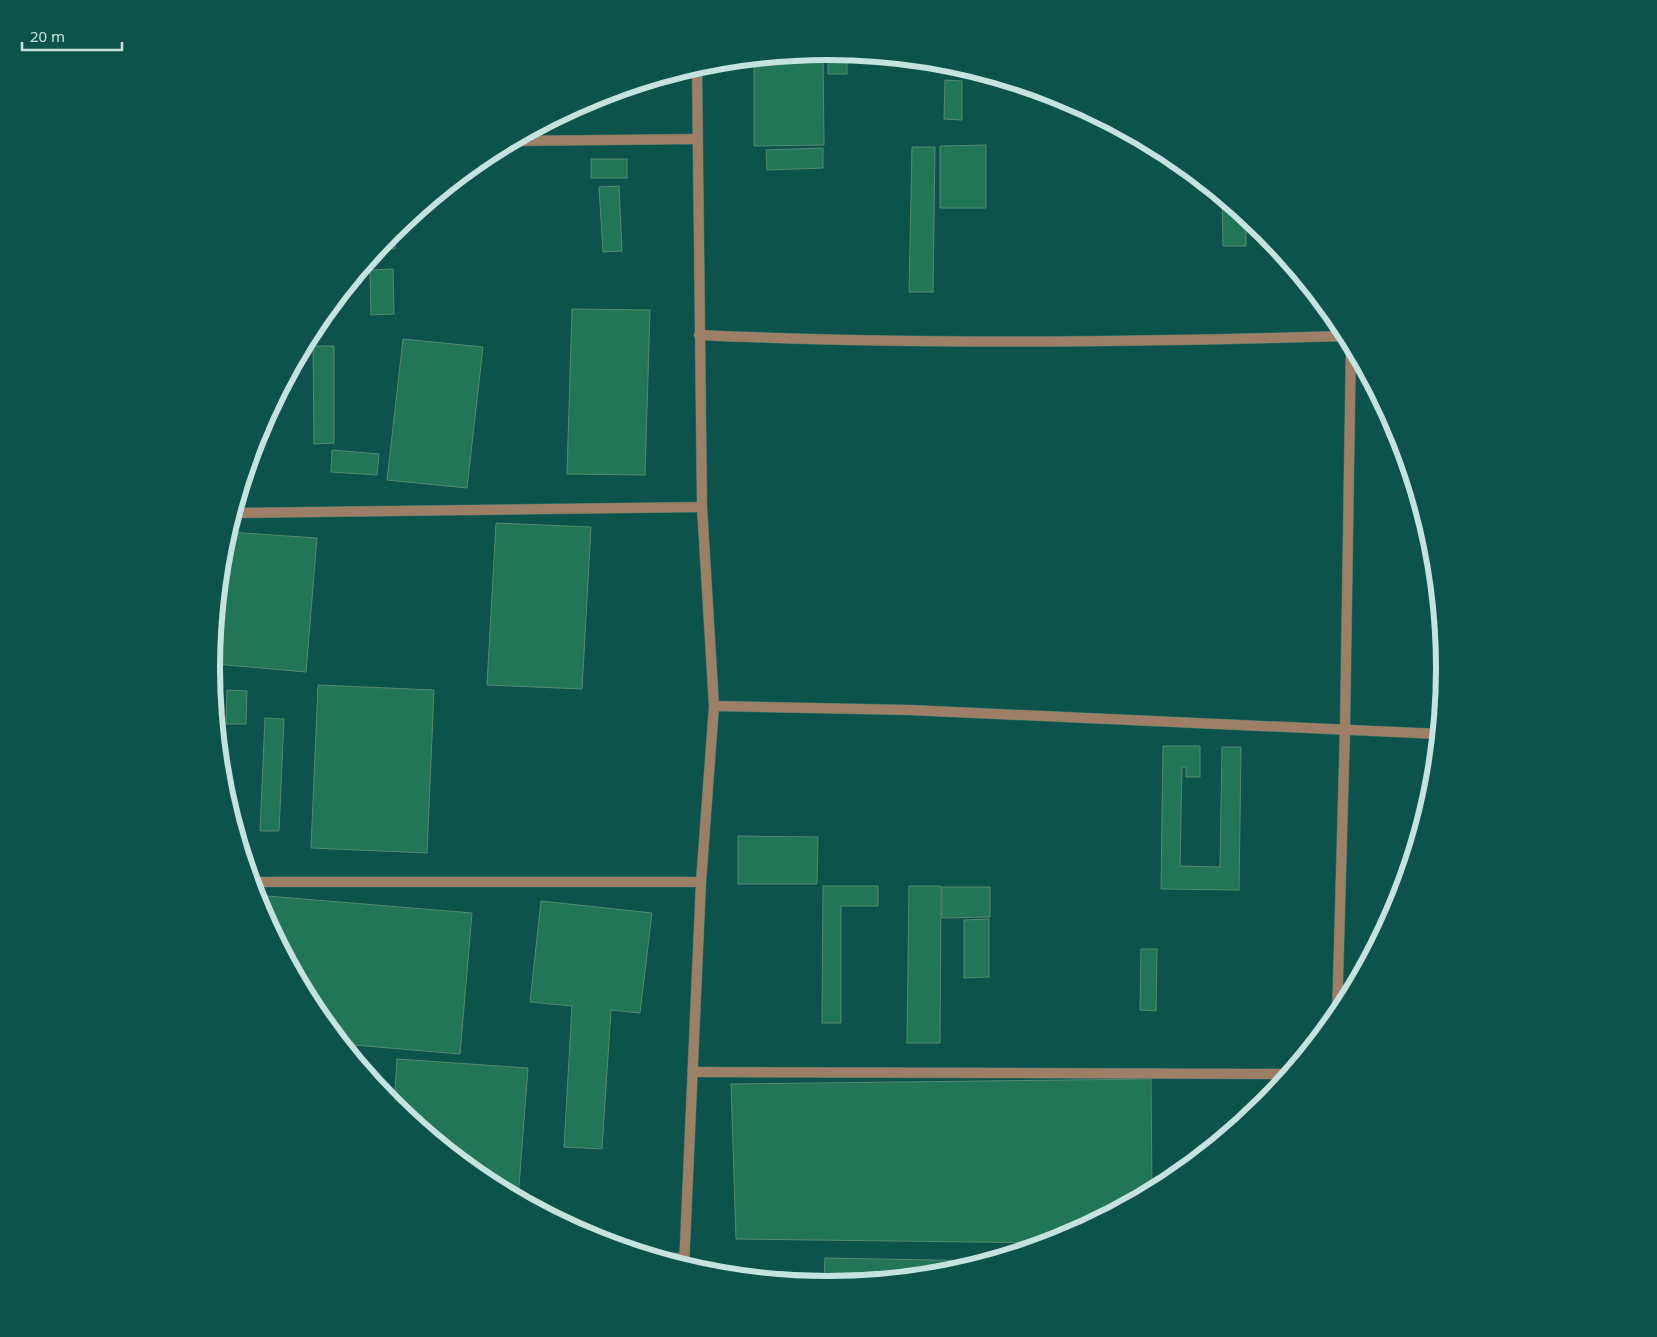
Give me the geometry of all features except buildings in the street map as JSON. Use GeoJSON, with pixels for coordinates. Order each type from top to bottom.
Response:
{"type":"FeatureCollection","features":[{"type":"Feature","properties":{"kind":"street"},"geometry":{"type":"LineString","coordinates":[[684,1259],[701,882],[714,706],[702,507],[697,75]]}},
{"type":"Feature","properties":{"kind":"street"},"geometry":{"type":"LineString","coordinates":[[526,141],[697,139]]}},
{"type":"Feature","properties":{"kind":"street"},"geometry":{"type":"LineString","coordinates":[[699,335],[801,339],[1161,342],[1338,336]]}},
{"type":"Feature","properties":{"kind":"street"},"geometry":{"type":"LineString","coordinates":[[1336,1003],[1345,728],[1351,357]]}},
{"type":"Feature","properties":{"kind":"street"},"geometry":{"type":"LineString","coordinates":[[241,513],[702,507]]}},
{"type":"Feature","properties":{"kind":"street"},"geometry":{"type":"LineString","coordinates":[[714,706],[910,710],[1093,720],[1345,728],[1433,734]]}},
{"type":"Feature","properties":{"kind":"street"},"geometry":{"type":"LineString","coordinates":[[259,882],[701,882]]}},
{"type":"Feature","properties":{"kind":"street"},"geometry":{"type":"LineString","coordinates":[[693,1072],[1282,1074]]}}]}
